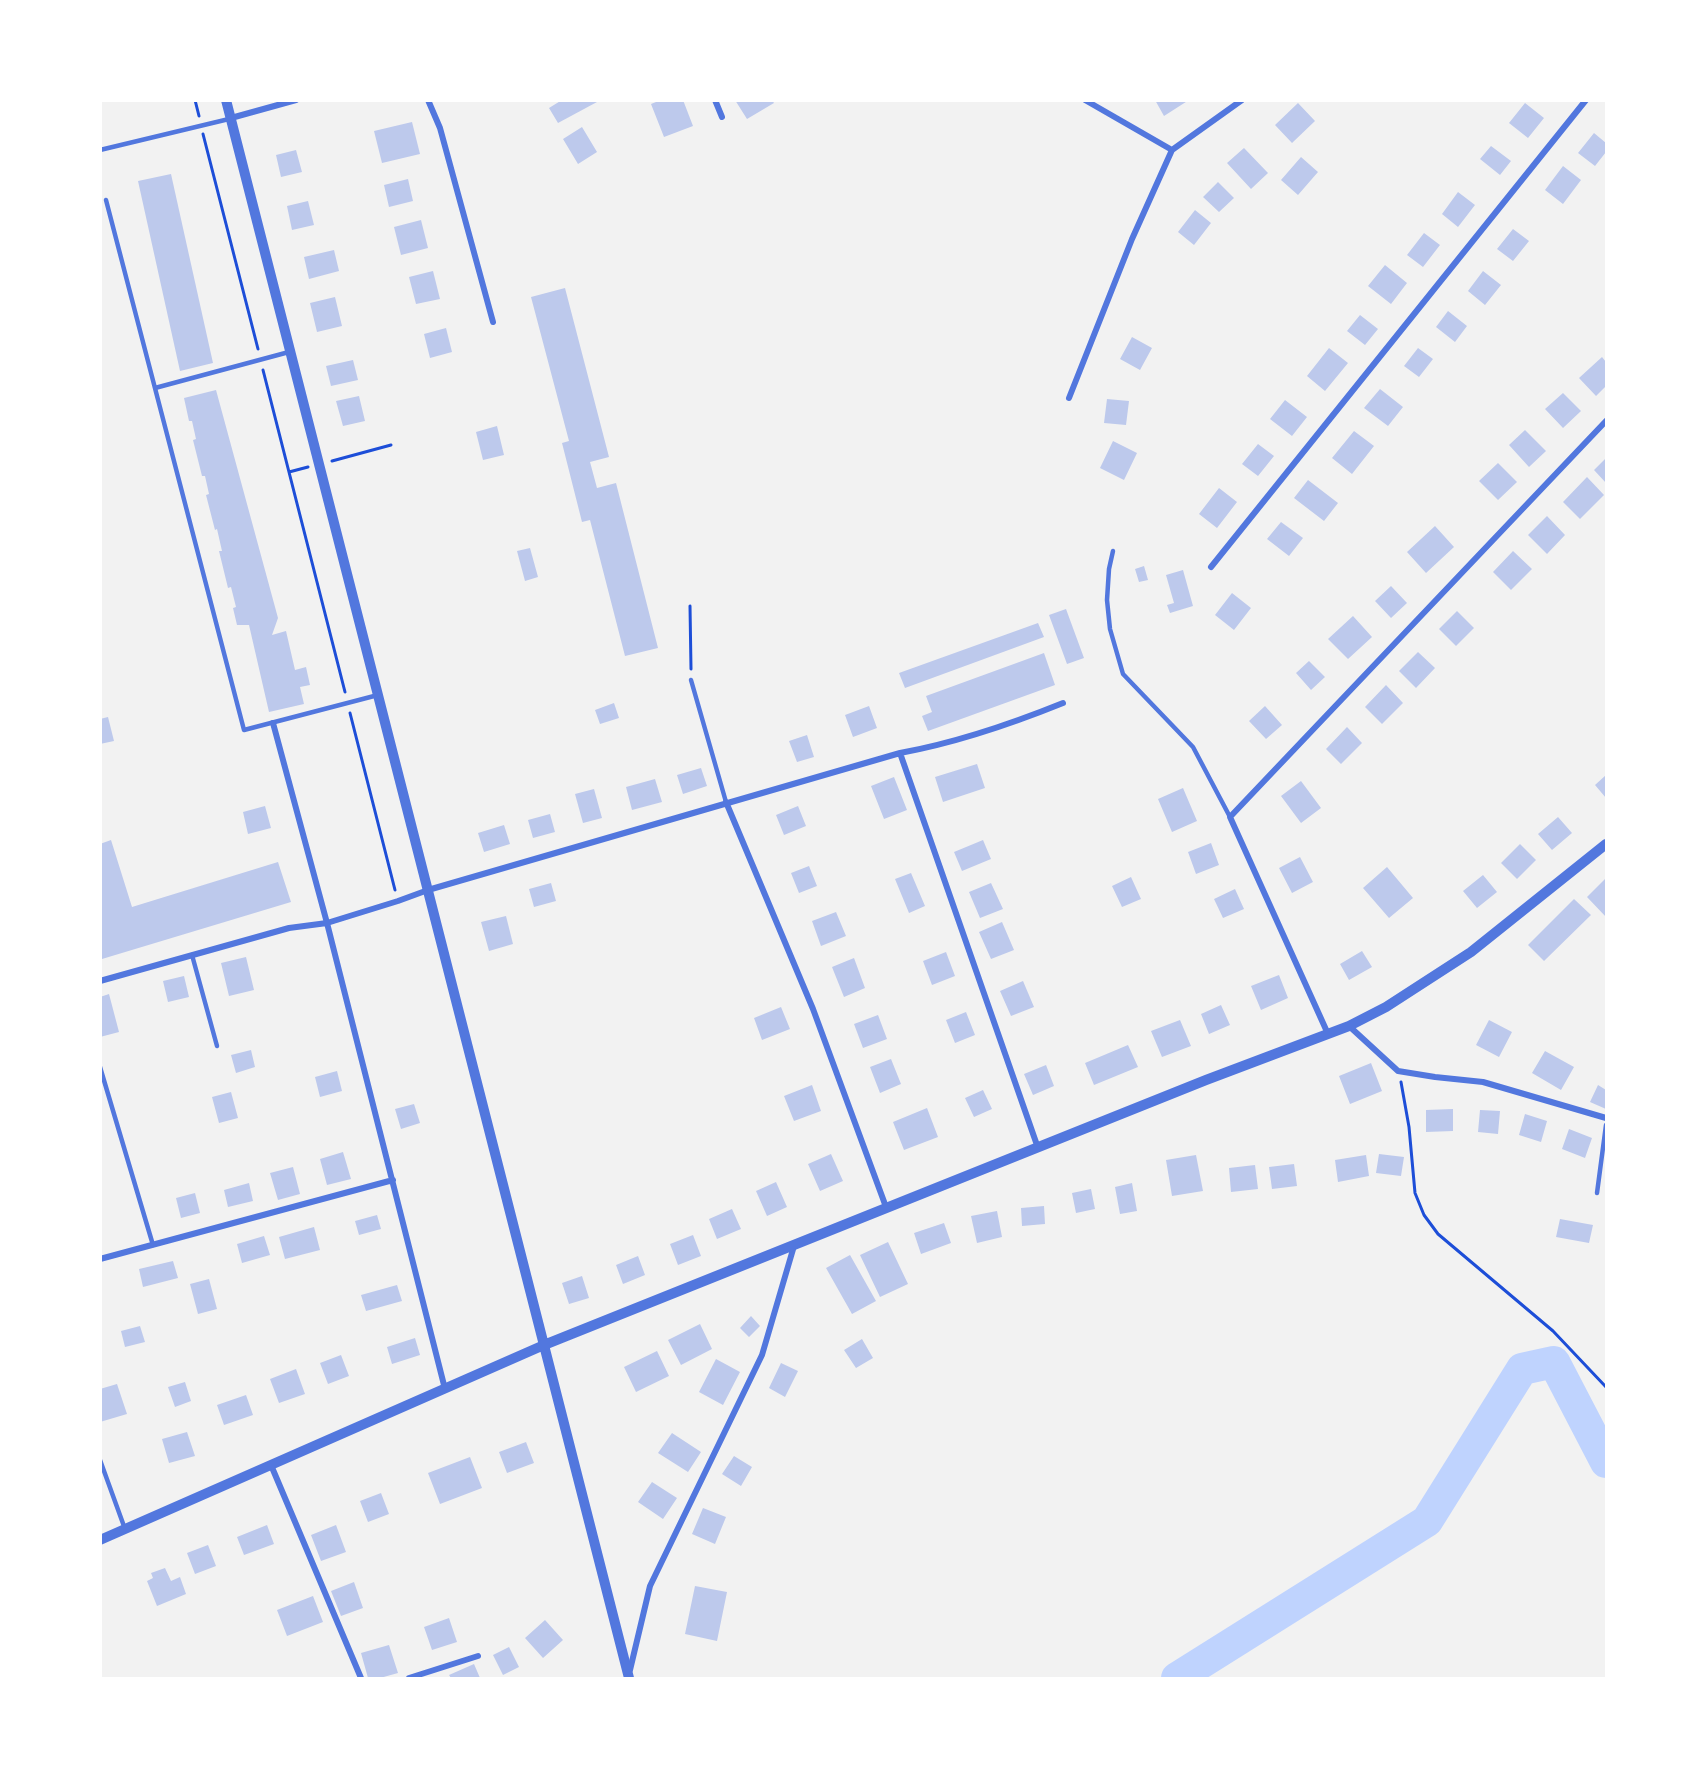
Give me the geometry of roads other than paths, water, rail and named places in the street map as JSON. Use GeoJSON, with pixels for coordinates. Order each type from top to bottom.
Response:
{"type":"FeatureCollection","features":[{"type":"Feature","properties":{"kind":"street"},"geometry":{"type":"LineString","coordinates":[[226,100],[628,1678]]}},
{"type":"Feature","properties":{"kind":"street"},"geometry":{"type":"LineString","coordinates":[[231,118],[296,100]]}},
{"type":"Feature","properties":{"kind":"street"},"geometry":{"type":"LineString","coordinates":[[428,100],[440,128],[493,322]]}},
{"type":"Feature","properties":{"kind":"street"},"geometry":{"type":"LineString","coordinates":[[715,100],[722,117]]}},
{"type":"Feature","properties":{"kind":"street"},"geometry":{"type":"LineString","coordinates":[[1085,100],[1172,150]]}},
{"type":"Feature","properties":{"kind":"street"},"geometry":{"type":"LineString","coordinates":[[1069,398],[1132,239],[1172,150],[1242,100]]}},
{"type":"Feature","properties":{"kind":"street"},"geometry":{"type":"LineString","coordinates":[[1210,567],[1586,100]]}},
{"type":"Feature","properties":{"kind":"street"},"geometry":{"type":"LineString","coordinates":[[1328,1034],[1230,817],[1606,421]]}},
{"type":"Feature","properties":{"kind":"street"},"geometry":{"type":"LineString","coordinates":[[100,981],[289,928],[327,923],[428,890],[726,802],[900,753],[923,749],[1063,703]]}},
{"type":"Feature","properties":{"kind":"street"},"geometry":{"type":"LineString","coordinates":[[273,723],[327,923],[445,1389]]}},
{"type":"Feature","properties":{"kind":"street"},"geometry":{"type":"LineString","coordinates":[[900,753],[1038,1148]]}},
{"type":"Feature","properties":{"kind":"street"},"geometry":{"type":"LineString","coordinates":[[726,802],[813,1009],[886,1207]]}},
{"type":"Feature","properties":{"kind":"street"},"geometry":{"type":"LineString","coordinates":[[100,1540],[544,1344],[1349,1026],[1386,1007],[1471,952],[1606,844]]}},
{"type":"Feature","properties":{"kind":"street"},"geometry":{"type":"LineString","coordinates":[[1349,1026],[1398,1071],[1483,1082],[1606,1118]]}},
{"type":"Feature","properties":{"kind":"street"},"geometry":{"type":"LineString","coordinates":[[100,1259],[393,1180]]}},
{"type":"Feature","properties":{"kind":"street"},"geometry":{"type":"LineString","coordinates":[[628,1678],[650,1586],[762,1354],[794,1246]]}},
{"type":"Feature","properties":{"kind":"street"},"geometry":{"type":"LineString","coordinates":[[271,1465],[361,1678]]}},
{"type":"Feature","properties":{"kind":"street"},"geometry":{"type":"LineString","coordinates":[[409,1678],[478,1656]]}},
{"type":"Feature","properties":{"kind":"lane"},"geometry":{"type":"LineString","coordinates":[[100,150],[231,118]]}},
{"type":"Feature","properties":{"kind":"lane"},"geometry":{"type":"LineString","coordinates":[[106,200],[244,730],[378,695]]}},
{"type":"Feature","properties":{"kind":"lane"},"geometry":{"type":"LineString","coordinates":[[155,388],[290,352]]}},
{"type":"Feature","properties":{"kind":"lane"},"geometry":{"type":"LineString","coordinates":[[1113,550],[1107,600],[1110,629],[1123,674],[1193,747],[1230,817]]}},
{"type":"Feature","properties":{"kind":"lane"},"geometry":{"type":"LineString","coordinates":[[691,680],[726,802]]}},
{"type":"Feature","properties":{"kind":"lane"},"geometry":{"type":"LineString","coordinates":[[192,955],[217,1046]]}},
{"type":"Feature","properties":{"kind":"lane"},"geometry":{"type":"LineString","coordinates":[[100,1067],[153,1245]]}},
{"type":"Feature","properties":{"kind":"lane"},"geometry":{"type":"LineString","coordinates":[[1597,1193],[1606,1125]]}},
{"type":"Feature","properties":{"kind":"lane"},"geometry":{"type":"LineString","coordinates":[[100,1460],[125,1529]]}},
{"type":"Feature","properties":{"kind":"waterway"},"geometry":{"type":"LineString","coordinates":[[1177,1678],[1427,1521],[1522,1369],[1554,1362],[1606,1462]]}}]}
